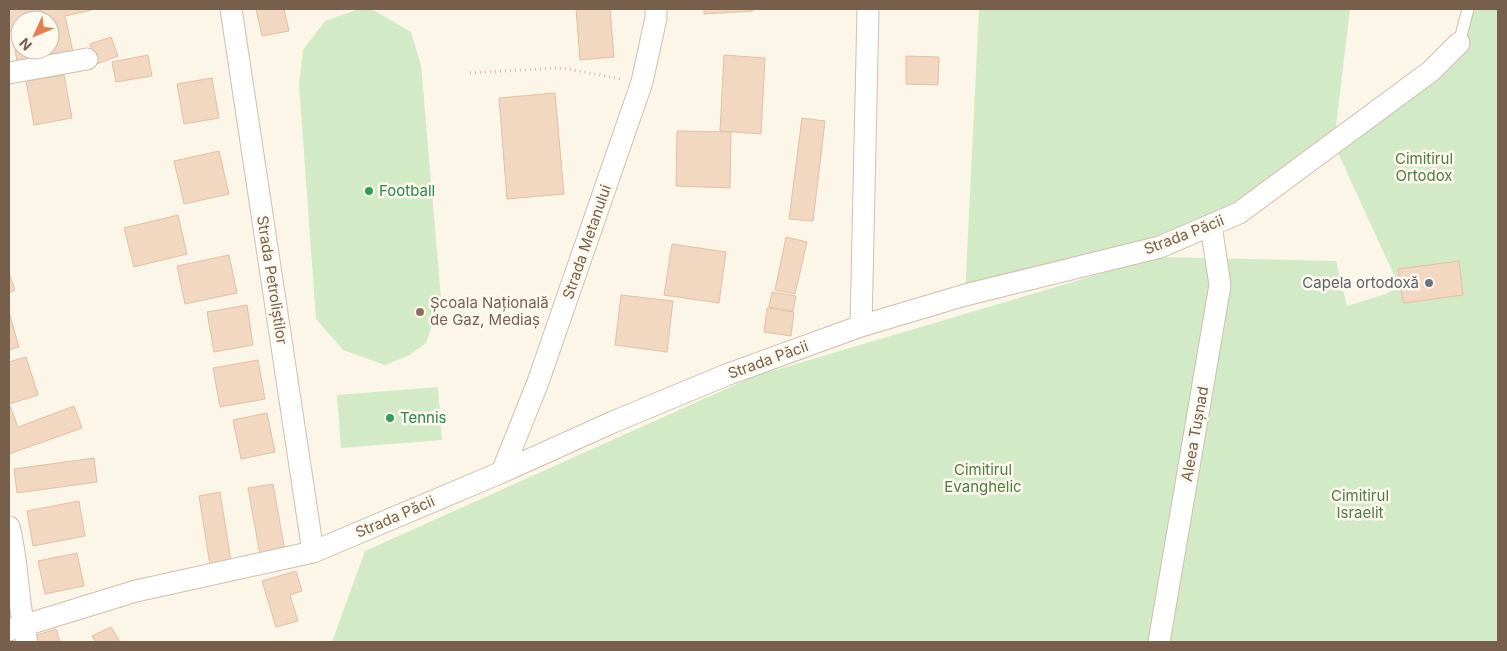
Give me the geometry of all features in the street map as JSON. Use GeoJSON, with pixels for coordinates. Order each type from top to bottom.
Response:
{"type":"FeatureCollection","features":[{"type":"Feature","properties":{"kind":"street","name":"Strada Petroliștilor"},"geometry":{"type":"LineString","coordinates":[[231,9],[313,552]]}},
{"type":"Feature","properties":{"kind":"street","name":"Strada Metanului"},"geometry":{"type":"LineString","coordinates":[[502,472],[538,382],[642,82],[656,18],[656,9]]}},
{"type":"Feature","properties":{"kind":"street"},"geometry":{"type":"LineString","coordinates":[[861,326],[868,9]]}},
{"type":"Feature","properties":{"kind":"street","name":"Strada Păcii"},"geometry":{"type":"LineString","coordinates":[[19,633],[136,591],[313,552],[726,375],[861,326],[966,295],[1160,247],[1239,213],[1431,71],[1459,43]]}},
{"type":"Feature","properties":{"kind":"street"},"geometry":{"type":"LineString","coordinates":[[9,73],[87,59]]}},
{"type":"Feature","properties":{"kind":"street","name":"Aleea Tușnad"},"geometry":{"type":"LineString","coordinates":[[1159,642],[1220,285],[1211,225]]}},
{"type":"Feature","properties":{"kind":"street"},"geometry":{"type":"LineString","coordinates":[[9,527],[17,569],[19,633]]}},
{"type":"Feature","properties":{"kind":"lane","name":"Strada Păcii"},"geometry":{"type":"LineString","coordinates":[[1459,43],[1468,9]]}},
{"type":"Feature","properties":{"kind":"path"},"geometry":{"type":"LineString","coordinates":[[470,73],[561,68],[642,82]]}},
{"type":"Feature","properties":{"kind":"green space","name":"Football"},"geometry":{"type":"Polygon","coordinates":[[[359,9],[372,9],[411,32],[421,65],[441,298],[426,343],[408,356],[385,365],[343,350],[316,319],[299,84],[303,50],[325,21],[359,9]]]}},
{"type":"Feature","properties":{"kind":"green space"},"geometry":{"type":"Polygon","coordinates":[[[979,9],[1350,9],[1334,143],[1459,43],[1474,9],[1498,9],[1498,642],[332,642],[365,551],[755,376],[1157,257],[1336,261],[1347,306],[1386,294],[1399,286],[1334,144],[1239,213],[965,295],[979,9]]]}},
{"type":"Feature","properties":{"kind":"green space","name":"Tennis"},"geometry":{"type":"Polygon","coordinates":[[[438,387],[442,440],[341,448],[337,395],[438,387]]]}},
{"type":"Feature","properties":{"kind":"building"},"geometry":{"type":"Polygon","coordinates":[[[9,9],[92,10],[65,16],[74,56],[60,59],[60,10],[10,10],[9,31],[9,9]]]}},
{"type":"Feature","properties":{"kind":"building"},"geometry":{"type":"Polygon","coordinates":[[[256,9],[284,9],[289,31],[262,36],[256,9]]]}},
{"type":"Feature","properties":{"kind":"building"},"geometry":{"type":"Polygon","coordinates":[[[576,9],[610,9],[614,57],[580,60],[576,9]]]}},
{"type":"Feature","properties":{"kind":"building"},"geometry":{"type":"Polygon","coordinates":[[[704,9],[753,9],[753,11],[704,14],[704,9]]]}},
{"type":"Feature","properties":{"kind":"building"},"geometry":{"type":"Polygon","coordinates":[[[111,37],[118,56],[97,64],[90,44],[111,37]]]}},
{"type":"Feature","properties":{"kind":"building"},"geometry":{"type":"Polygon","coordinates":[[[148,55],[152,76],[116,82],[112,62],[148,55]]]}},
{"type":"Feature","properties":{"kind":"building"},"geometry":{"type":"Polygon","coordinates":[[[724,55],[765,58],[761,134],[720,131],[724,55]]]}},
{"type":"Feature","properties":{"kind":"building"},"geometry":{"type":"Polygon","coordinates":[[[906,56],[939,57],[938,85],[906,84],[906,56]]]}},
{"type":"Feature","properties":{"kind":"building"},"geometry":{"type":"Polygon","coordinates":[[[17,60],[54,60],[18,67],[17,60]]]}},
{"type":"Feature","properties":{"kind":"building"},"geometry":{"type":"Polygon","coordinates":[[[64,75],[72,118],[34,125],[26,81],[64,75]]]}},
{"type":"Feature","properties":{"kind":"building"},"geometry":{"type":"Polygon","coordinates":[[[212,78],[219,118],[184,124],[177,84],[212,78]]]}},
{"type":"Feature","properties":{"kind":"building"},"geometry":{"type":"Polygon","coordinates":[[[555,93],[564,194],[507,199],[499,98],[555,93]]]}},
{"type":"Feature","properties":{"kind":"building"},"geometry":{"type":"Polygon","coordinates":[[[802,118],[825,121],[813,221],[789,219],[802,118]]]}},
{"type":"Feature","properties":{"kind":"building"},"geometry":{"type":"Polygon","coordinates":[[[677,131],[731,132],[730,188],[676,186],[677,131]]]}},
{"type":"Feature","properties":{"kind":"building"},"geometry":{"type":"Polygon","coordinates":[[[219,151],[229,194],[184,204],[174,161],[219,151]]]}},
{"type":"Feature","properties":{"kind":"building"},"geometry":{"type":"Polygon","coordinates":[[[178,215],[187,254],[134,267],[124,228],[178,215]]]}},
{"type":"Feature","properties":{"kind":"building"},"geometry":{"type":"Polygon","coordinates":[[[786,237],[807,242],[795,294],[775,290],[786,237]]]}},
{"type":"Feature","properties":{"kind":"building"},"geometry":{"type":"Polygon","coordinates":[[[672,244],[726,252],[719,303],[664,295],[672,244]]]}},
{"type":"Feature","properties":{"kind":"building"},"geometry":{"type":"Polygon","coordinates":[[[229,255],[237,293],[185,304],[177,266],[229,255]]]}},
{"type":"Feature","properties":{"kind":"building"},"geometry":{"type":"Polygon","coordinates":[[[1459,261],[1463,295],[1403,303],[1398,269],[1459,261]]]}},
{"type":"Feature","properties":{"kind":"building"},"geometry":{"type":"Polygon","coordinates":[[[9,273],[15,290],[9,293],[9,273]]]}},
{"type":"Feature","properties":{"kind":"building"},"geometry":{"type":"Polygon","coordinates":[[[772,292],[796,296],[793,311],[769,307],[772,292]]]}},
{"type":"Feature","properties":{"kind":"building"},"geometry":{"type":"Polygon","coordinates":[[[621,295],[673,301],[667,352],[615,345],[621,295]]]}},
{"type":"Feature","properties":{"kind":"building"},"geometry":{"type":"Polygon","coordinates":[[[247,305],[253,345],[214,352],[207,312],[247,305]]]}},
{"type":"Feature","properties":{"kind":"building"},"geometry":{"type":"Polygon","coordinates":[[[767,308],[794,312],[791,336],[764,332],[767,308]]]}},
{"type":"Feature","properties":{"kind":"building"},"geometry":{"type":"Polygon","coordinates":[[[9,312],[19,347],[9,350],[9,312]]]}},
{"type":"Feature","properties":{"kind":"building"},"geometry":{"type":"Polygon","coordinates":[[[26,357],[38,395],[9,404],[9,362],[26,357]]]}},
{"type":"Feature","properties":{"kind":"building"},"geometry":{"type":"Polygon","coordinates":[[[258,360],[265,399],[220,407],[213,368],[258,360]]]}},
{"type":"Feature","properties":{"kind":"building"},"geometry":{"type":"Polygon","coordinates":[[[10,406],[18,427],[74,406],[82,428],[9,454],[10,406]]]}},
{"type":"Feature","properties":{"kind":"building"},"geometry":{"type":"Polygon","coordinates":[[[267,413],[275,452],[241,459],[233,420],[267,413]]]}},
{"type":"Feature","properties":{"kind":"building"},"geometry":{"type":"Polygon","coordinates":[[[94,458],[97,482],[17,493],[14,469],[94,458]]]}},
{"type":"Feature","properties":{"kind":"building"},"geometry":{"type":"Polygon","coordinates":[[[273,484],[285,551],[260,555],[248,488],[273,484]]]}},
{"type":"Feature","properties":{"kind":"building"},"geometry":{"type":"Polygon","coordinates":[[[220,492],[231,561],[210,565],[199,496],[220,492]]]}},
{"type":"Feature","properties":{"kind":"building"},"geometry":{"type":"Polygon","coordinates":[[[79,501],[85,536],[33,546],[27,511],[79,501]]]}},
{"type":"Feature","properties":{"kind":"building"},"geometry":{"type":"Polygon","coordinates":[[[77,553],[84,586],[45,594],[38,561],[77,553]]]}},
{"type":"Feature","properties":{"kind":"building"},"geometry":{"type":"Polygon","coordinates":[[[296,571],[302,591],[290,595],[298,621],[276,627],[262,581],[296,571]]]}},
{"type":"Feature","properties":{"kind":"building"},"geometry":{"type":"Polygon","coordinates":[[[111,627],[120,642],[96,642],[92,636],[111,627]]]}},
{"type":"Feature","properties":{"kind":"building"},"geometry":{"type":"Polygon","coordinates":[[[56,629],[60,642],[36,642],[34,636],[56,629]]]}},
{"type":"Feature","properties":{"kind":"place","name":"Football"},"geometry":{"type":"Point","coordinates":[369,191]}},
{"type":"Feature","properties":{"kind":"place","name":"Capela ortodoxă"},"geometry":{"type":"Point","coordinates":[1429,283]}},
{"type":"Feature","properties":{"kind":"place","name":"Școala Națională de Gaz, Mediaș"},"geometry":{"type":"Point","coordinates":[420,312]}},
{"type":"Feature","properties":{"kind":"place","name":"Tennis"},"geometry":{"type":"Point","coordinates":[390,418]}},
{"type":"Feature","properties":{"kind":"park label","name":"Cimitirul Ortodox"},"geometry":{"type":"Point","coordinates":[1424,168]}},
{"type":"Feature","properties":{"kind":"park label","name":"Cimitirul Evanghelic"},"geometry":{"type":"Point","coordinates":[983,478]}},
{"type":"Feature","properties":{"kind":"park label","name":"Cimitirul Israelit"},"geometry":{"type":"Point","coordinates":[1360,504]}}]}
